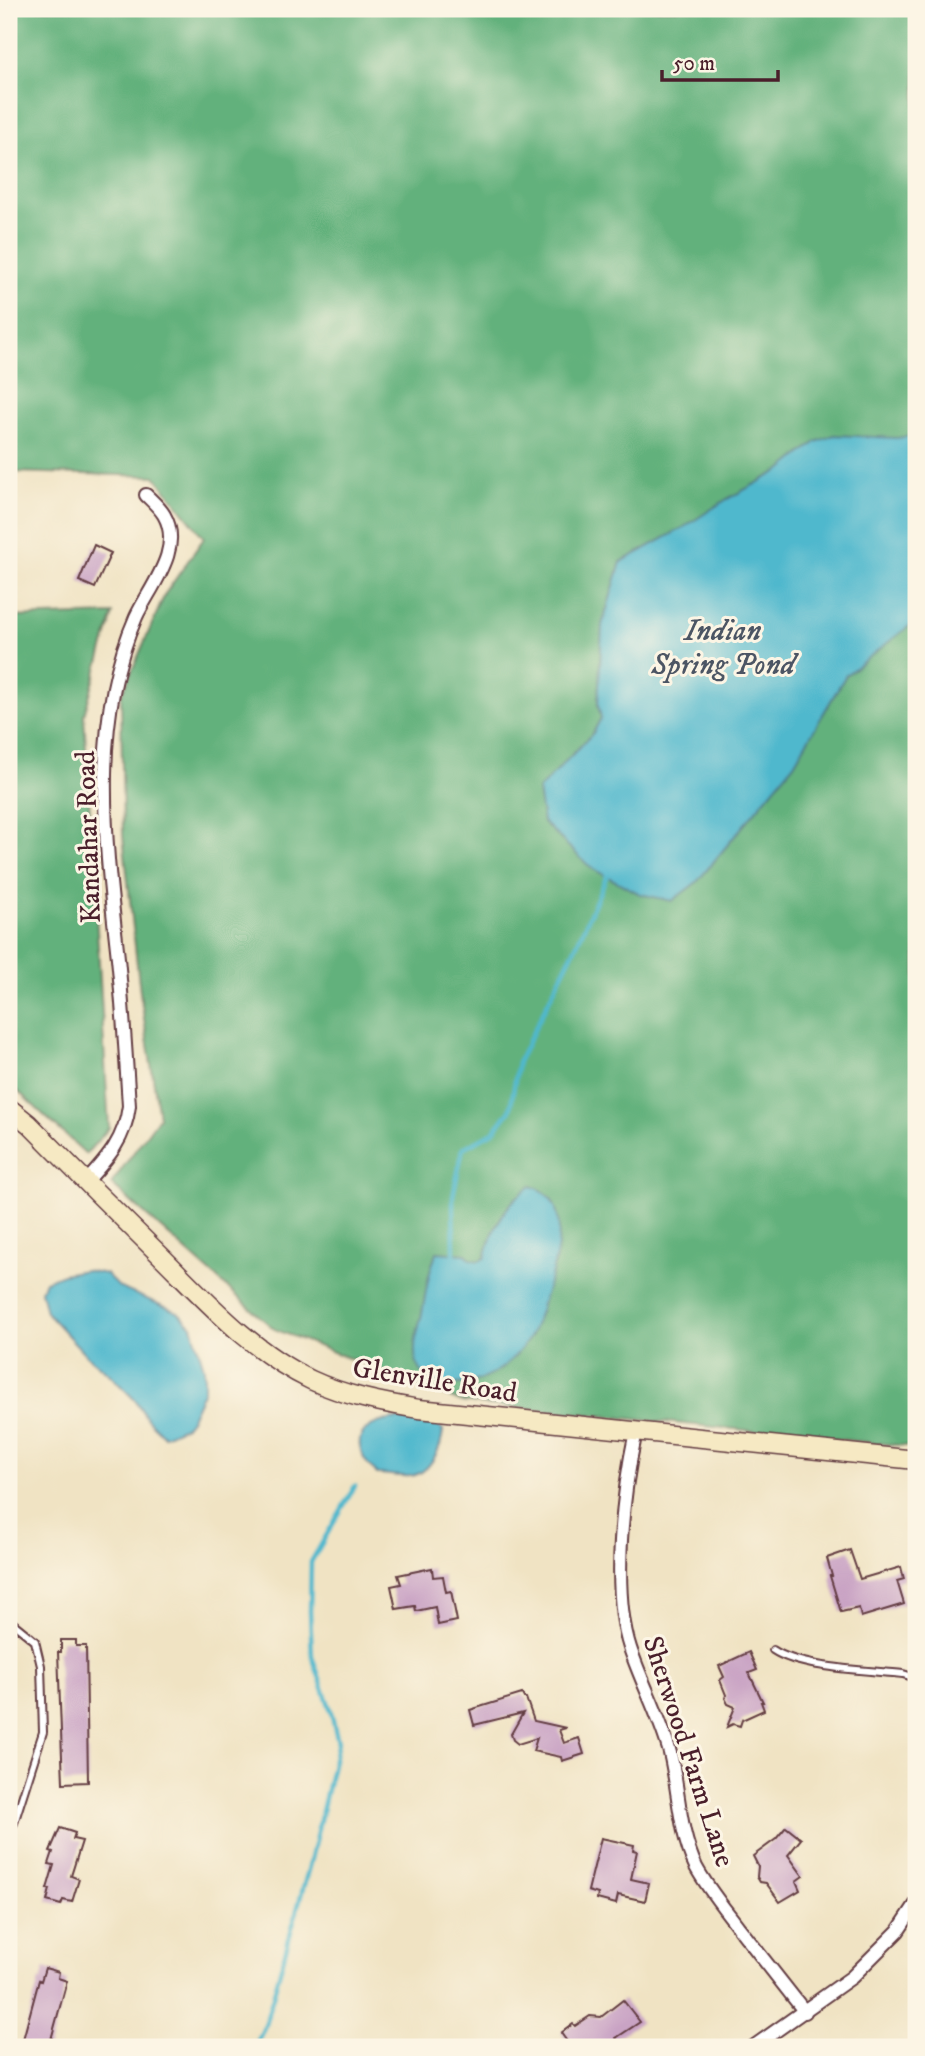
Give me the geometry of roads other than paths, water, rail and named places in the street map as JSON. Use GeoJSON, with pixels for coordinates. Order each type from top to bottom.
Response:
{"type":"FeatureCollection","features":[{"type":"Feature","properties":{"kind":"main road","name":"Glenville Road"},"geometry":{"type":"LineString","coordinates":[[9,1108],[29,1124],[241,1333],[278,1362],[341,1392],[419,1409],[916,1460]]}},
{"type":"Feature","properties":{"kind":"street","name":"Kandahar Road"},"geometry":{"type":"LineString","coordinates":[[86,1182],[122,1138],[129,1106],[107,857],[106,754],[114,677],[136,617],[158,577],[171,541],[164,515],[146,495]]}},
{"type":"Feature","properties":{"kind":"street","name":"Sherwood Farm Lane"},"geometry":{"type":"LineString","coordinates":[[636,1431],[624,1512],[621,1572],[622,1611],[630,1647],[663,1728],[673,1765],[684,1832],[695,1865],[709,1889],[805,2012]]}},
{"type":"Feature","properties":{"kind":"street"},"geometry":{"type":"LineString","coordinates":[[753,2047],[852,1977],[881,1951],[916,1904]]}},
{"type":"Feature","properties":{"kind":"lane"},"geometry":{"type":"LineString","coordinates":[[9,1620],[35,1641],[41,1666],[43,1732],[15,1823],[9,1831]]}},
{"type":"Feature","properties":{"kind":"lane"},"geometry":{"type":"LineString","coordinates":[[773,1650],[801,1662],[903,1674],[916,1678]]}},
{"type":"Feature","properties":{"kind":"water","name":"Indian Spring Pond"},"geometry":{"type":"Polygon","coordinates":[[[834,435],[897,438],[916,435],[916,621],[846,675],[794,764],[697,882],[672,901],[640,894],[591,868],[543,822],[538,790],[593,733],[601,718],[598,705],[602,625],[621,562],[781,470],[816,442],[834,435]]]}},
{"type":"Feature","properties":{"kind":"water"},"geometry":{"type":"Polygon","coordinates":[[[531,1186],[544,1192],[553,1202],[558,1215],[559,1230],[553,1269],[530,1336],[505,1366],[486,1377],[454,1384],[429,1378],[418,1365],[415,1349],[429,1275],[437,1252],[466,1254],[479,1261],[485,1258],[491,1236],[501,1217],[514,1200],[531,1186]]]}},
{"type":"Feature","properties":{"kind":"water"},"geometry":{"type":"Polygon","coordinates":[[[85,1270],[106,1274],[120,1288],[178,1312],[192,1326],[204,1368],[204,1390],[184,1427],[164,1436],[148,1420],[135,1400],[86,1355],[46,1312],[41,1291],[45,1281],[85,1270]]]}},
{"type":"Feature","properties":{"kind":"water"},"geometry":{"type":"Polygon","coordinates":[[[395,1419],[427,1422],[443,1430],[434,1459],[417,1474],[377,1474],[366,1462],[361,1450],[361,1436],[365,1430],[395,1419]]]}},
{"type":"Feature","properties":{"kind":"waterway"},"geometry":{"type":"LineString","coordinates":[[454,1256],[453,1196],[463,1148],[493,1132],[510,1110],[518,1062],[576,946],[608,873]]}},
{"type":"Feature","properties":{"kind":"waterway"},"geometry":{"type":"LineString","coordinates":[[255,2047],[265,2025],[310,1863],[338,1742],[330,1708],[312,1656],[311,1562],[355,1486]]}}]}
